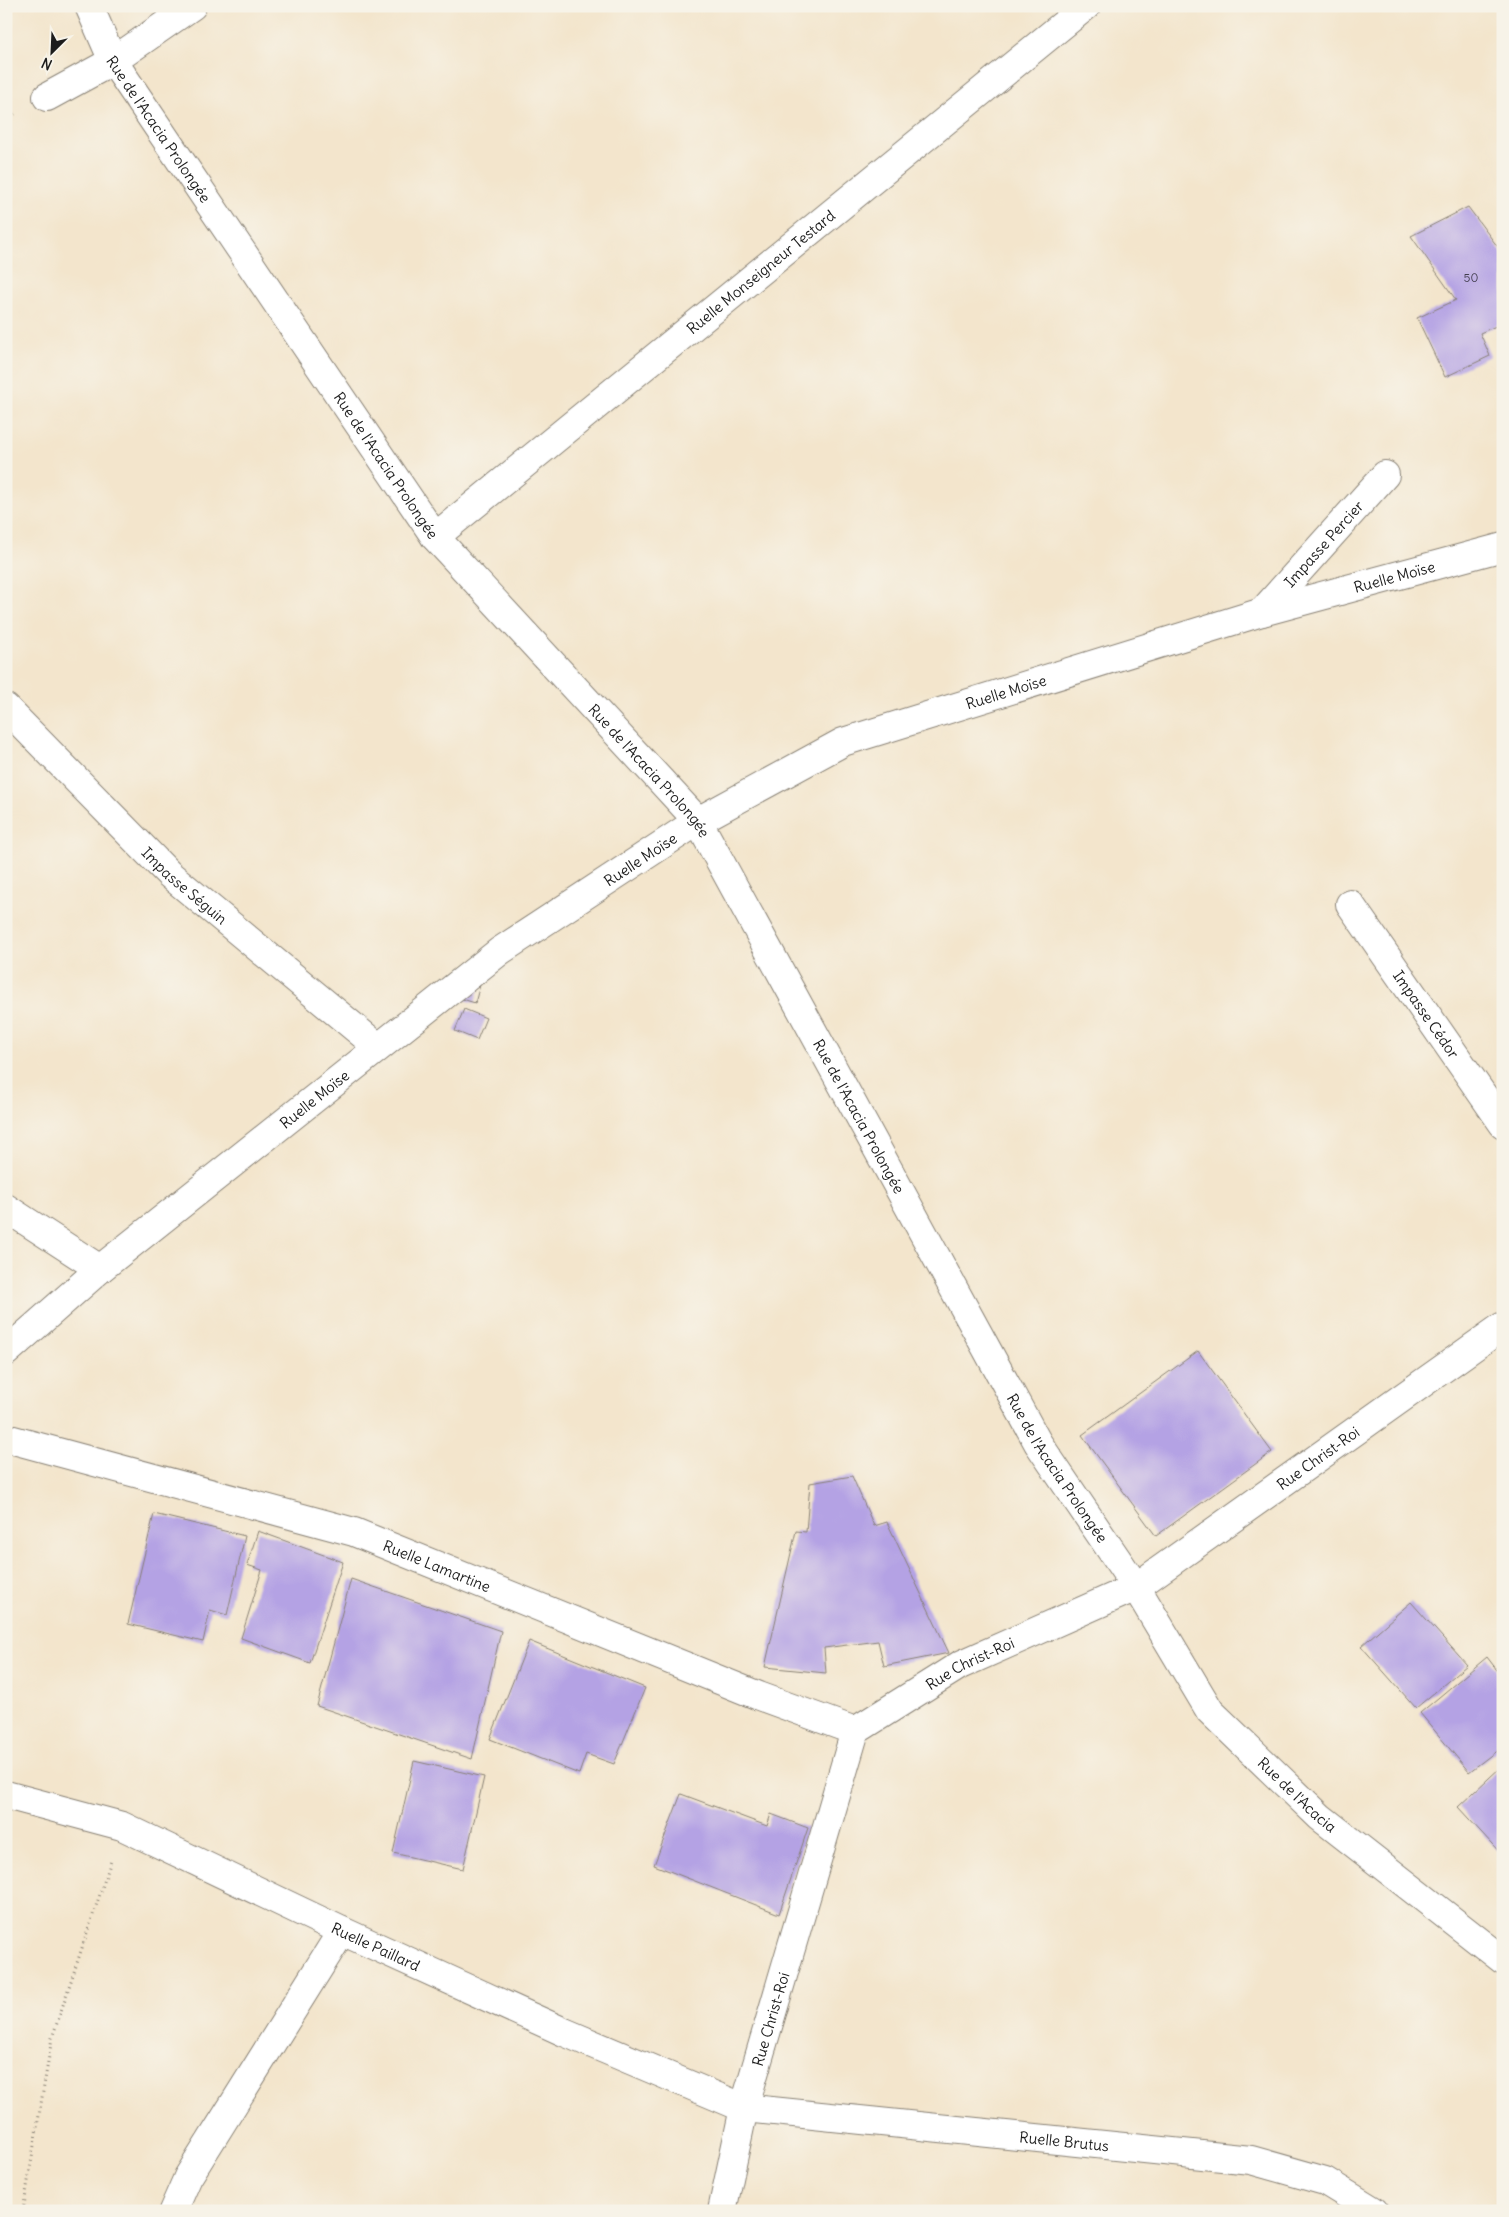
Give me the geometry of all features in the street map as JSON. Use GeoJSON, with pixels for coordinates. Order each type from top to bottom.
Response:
{"type":"FeatureCollection","features":[{"type":"Feature","properties":{"kind":"street","name":"Rue de l'Acacia Prolongée"},"geometry":{"type":"LineString","coordinates":[[89,6],[113,61],[435,537],[698,821],[1038,1442],[1136,1587]]}},
{"type":"Feature","properties":{"kind":"street"},"geometry":{"type":"LineString","coordinates":[[47,97],[113,61],[192,6]]}},
{"type":"Feature","properties":{"kind":"street","name":"Ruelle Monseigneur Testard"},"geometry":{"type":"LineString","coordinates":[[435,537],[1086,6]]}},
{"type":"Feature","properties":{"kind":"street","name":"Impasse Percier"},"geometry":{"type":"LineString","coordinates":[[1262,612],[1385,475]]}},
{"type":"Feature","properties":{"kind":"street","name":"Ruelle Moïse"},"geometry":{"type":"LineString","coordinates":[[6,1352],[100,1269],[500,952],[698,821],[843,742],[1262,612],[1503,547]]}},
{"type":"Feature","properties":{"kind":"street","name":"Impasse Séguin"},"geometry":{"type":"LineString","coordinates":[[6,708],[15,720],[169,874],[378,1047]]}},
{"type":"Feature","properties":{"kind":"street","name":"Impasse Cédor"},"geometry":{"type":"LineString","coordinates":[[1350,904],[1503,1124]]}},
{"type":"Feature","properties":{"kind":"street"},"geometry":{"type":"LineString","coordinates":[[6,1208],[100,1269]]}},
{"type":"Feature","properties":{"kind":"street","name":"Rue Christ-Roi"},"geometry":{"type":"LineString","coordinates":[[722,2211],[744,2108],[855,1731],[960,1665],[1136,1587],[1503,1326]]}},
{"type":"Feature","properties":{"kind":"street","name":"Ruelle Lamartine"},"geometry":{"type":"LineString","coordinates":[[6,1438],[354,1532],[759,1696],[855,1731]]}},
{"type":"Feature","properties":{"kind":"street","name":"Rue de l'Acacia"},"geometry":{"type":"LineString","coordinates":[[1136,1587],[1210,1711],[1320,1817],[1503,1960]]}},
{"type":"Feature","properties":{"kind":"street","name":"Ruelle Paillard"},"geometry":{"type":"LineString","coordinates":[[6,1795],[122,1826],[342,1931],[564,2032],[744,2108]]}},
{"type":"Feature","properties":{"kind":"street"},"geometry":{"type":"LineString","coordinates":[[173,2211],[188,2177],[342,1931]]}},
{"type":"Feature","properties":{"kind":"street","name":"Ruelle Brutus"},"geometry":{"type":"LineString","coordinates":[[744,2108],[1251,2160],[1326,2181],[1374,2211]]}},
{"type":"Feature","properties":{"kind":"path"},"geometry":{"type":"LineString","coordinates":[[23,2211],[52,2038],[122,1826]]}},
{"type":"Feature","properties":{"kind":"building"},"geometry":{"type":"Polygon","coordinates":[[[1468,207],[1503,254],[1503,323],[1480,333],[1490,356],[1445,377],[1417,318],[1456,300],[1411,236],[1468,207]]]}},
{"type":"Feature","properties":{"kind":"building"},"geometry":{"type":"Polygon","coordinates":[[[462,980],[480,985],[475,1003],[456,997],[462,980]]]}},
{"type":"Feature","properties":{"kind":"building"},"geometry":{"type":"Polygon","coordinates":[[[464,1009],[486,1018],[477,1040],[455,1031],[464,1009]]]}},
{"type":"Feature","properties":{"kind":"building"},"geometry":{"type":"Polygon","coordinates":[[[1198,1351],[1272,1452],[1156,1536],[1082,1435],[1198,1351]]]}},
{"type":"Feature","properties":{"kind":"building"},"geometry":{"type":"Polygon","coordinates":[[[852,1476],[874,1526],[887,1522],[949,1653],[884,1666],[878,1641],[824,1648],[826,1673],[765,1667],[796,1531],[806,1532],[810,1483],[852,1476]]]}},
{"type":"Feature","properties":{"kind":"building"},"geometry":{"type":"Polygon","coordinates":[[[154,1514],[245,1536],[227,1615],[210,1610],[203,1642],[128,1624],[154,1514]]]}},
{"type":"Feature","properties":{"kind":"building"},"geometry":{"type":"Polygon","coordinates":[[[258,1531],[343,1562],[310,1663],[241,1638],[262,1570],[247,1565],[258,1531]]]}},
{"type":"Feature","properties":{"kind":"building"},"geometry":{"type":"Polygon","coordinates":[[[351,1579],[501,1631],[472,1759],[317,1706],[351,1579]]]}},
{"type":"Feature","properties":{"kind":"building"},"geometry":{"type":"Polygon","coordinates":[[[1411,1602],[1467,1665],[1416,1708],[1361,1646],[1411,1602]]]}},
{"type":"Feature","properties":{"kind":"building"},"geometry":{"type":"Polygon","coordinates":[[[529,1641],[645,1688],[614,1764],[586,1754],[579,1774],[490,1739],[529,1641]]]}},
{"type":"Feature","properties":{"kind":"building"},"geometry":{"type":"Polygon","coordinates":[[[1487,1657],[1503,1678],[1503,1746],[1469,1772],[1420,1713],[1487,1657]]]}},
{"type":"Feature","properties":{"kind":"building"},"geometry":{"type":"Polygon","coordinates":[[[414,1761],[484,1777],[463,1869],[393,1853],[414,1761]]]}},
{"type":"Feature","properties":{"kind":"building"},"geometry":{"type":"Polygon","coordinates":[[[1503,1765],[1503,1856],[1458,1807],[1503,1765]]]}},
{"type":"Feature","properties":{"kind":"building"},"geometry":{"type":"Polygon","coordinates":[[[681,1794],[767,1826],[771,1814],[808,1828],[779,1914],[654,1865],[681,1794]]]}}]}
